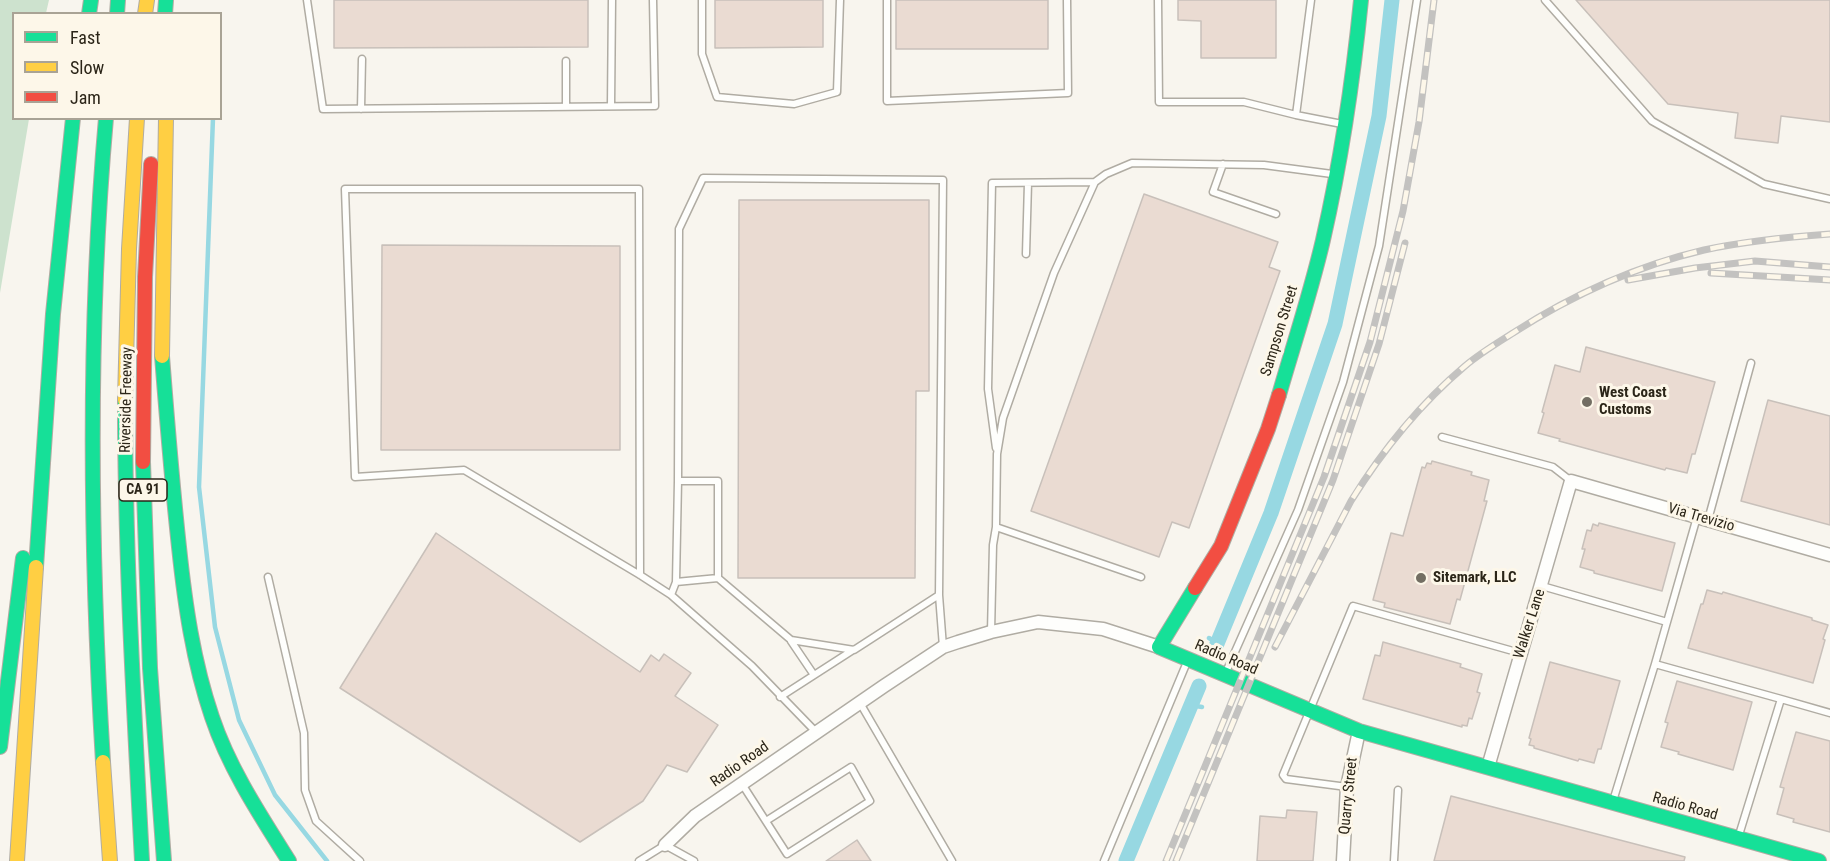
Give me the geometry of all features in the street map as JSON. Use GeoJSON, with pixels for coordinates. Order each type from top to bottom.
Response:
{"type":"FeatureCollection","features":[{"type":"Feature","properties":{"kind":"main road","name":"Sampson Street"},"geometry":{"type":"LineString","coordinates":[[1159,647],[1221,546],[1268,429],[1306,306],[1323,239],[1354,70],[1361,0]]}},
{"type":"Feature","properties":{"kind":"main road"},"geometry":{"type":"LineString","coordinates":[[17,861],[53,314],[73,120]]}},
{"type":"Feature","properties":{"kind":"main road"},"geometry":{"type":"LineString","coordinates":[[106,120],[95,303],[94,454],[95,585],[100,711],[110,861]]}},
{"type":"Feature","properties":{"kind":"main road"},"geometry":{"type":"LineString","coordinates":[[137,120],[129,249],[124,474],[142,861]]}},
{"type":"Feature","properties":{"kind":"main road","name":"Riverside Freeway"},"geometry":{"type":"LineString","coordinates":[[155,120],[147,215],[142,434],[146,605],[156,774],[164,861]]}},
{"type":"Feature","properties":{"kind":"main road"},"geometry":{"type":"LineString","coordinates":[[166,120],[162,354],[186,611],[197,666],[212,718],[238,775],[289,861]]}},
{"type":"Feature","properties":{"kind":"main road"},"geometry":{"type":"LineString","coordinates":[[0,747],[17,597],[46,408]]}},
{"type":"Feature","properties":{"kind":"main road","name":"Radio Road"},"geometry":{"type":"LineString","coordinates":[[1159,647],[1359,731],[1819,861]]}},
{"type":"Feature","properties":{"kind":"street","name":"Via Trevizio"},"geometry":{"type":"LineString","coordinates":[[1571,481],[1830,555]]}},
{"type":"Feature","properties":{"kind":"street","name":"Walker Lane"},"geometry":{"type":"LineString","coordinates":[[1488,767],[1571,481]]}},
{"type":"Feature","properties":{"kind":"street","name":"Radio Road"},"geometry":{"type":"LineString","coordinates":[[665,845],[695,816],[944,647],[991,632],[1038,622],[1103,629],[1159,647]]}},
{"type":"Feature","properties":{"kind":"street","name":"Quarry Street"},"geometry":{"type":"LineString","coordinates":[[1343,861],[1347,787],[1359,731]]}},
{"type":"Feature","properties":{"kind":"lane"},"geometry":{"type":"LineString","coordinates":[[307,0],[323,109],[655,106],[653,0]]}},
{"type":"Feature","properties":{"kind":"lane"},"geometry":{"type":"LineString","coordinates":[[611,106],[612,0]]}},
{"type":"Feature","properties":{"kind":"lane"},"geometry":{"type":"LineString","coordinates":[[702,0],[702,54],[717,97],[794,104],[837,92],[840,0]]}},
{"type":"Feature","properties":{"kind":"lane"},"geometry":{"type":"LineString","coordinates":[[886,0],[887,101],[1068,93],[1067,0]]}},
{"type":"Feature","properties":{"kind":"lane"},"geometry":{"type":"LineString","coordinates":[[1158,0],[1159,102],[1244,102],[1345,125]]}},
{"type":"Feature","properties":{"kind":"lane"},"geometry":{"type":"LineString","coordinates":[[1296,115],[1311,0]]}},
{"type":"Feature","properties":{"kind":"lane"},"geometry":{"type":"LineString","coordinates":[[1222,674],[1298,510],[1343,382],[1379,246],[1417,0]]}},
{"type":"Feature","properties":{"kind":"lane"},"geometry":{"type":"LineString","coordinates":[[1545,0],[1652,121],[1764,184],[1830,199]]}},
{"type":"Feature","properties":{"kind":"lane"},"geometry":{"type":"LineString","coordinates":[[361,109],[362,59]]}},
{"type":"Feature","properties":{"kind":"lane"},"geometry":{"type":"LineString","coordinates":[[566,61],[566,106]]}},
{"type":"Feature","properties":{"kind":"lane"},"geometry":{"type":"LineString","coordinates":[[997,454],[1003,418],[1054,273],[1095,182],[1106,174],[1132,163],[1264,165],[1336,175]]}},
{"type":"Feature","properties":{"kind":"lane"},"geometry":{"type":"LineString","coordinates":[[1223,164],[1213,192],[1276,214]]}},
{"type":"Feature","properties":{"kind":"lane"},"geometry":{"type":"LineString","coordinates":[[671,595],[676,582],[679,229],[703,178],[943,180],[939,596],[944,647]]}},
{"type":"Feature","properties":{"kind":"lane"},"geometry":{"type":"LineString","coordinates":[[991,632],[997,454],[988,389],[992,183],[1095,182]]}},
{"type":"Feature","properties":{"kind":"lane"},"geometry":{"type":"LineString","coordinates":[[1026,254],[1028,183]]}},
{"type":"Feature","properties":{"kind":"lane"},"geometry":{"type":"LineString","coordinates":[[640,575],[639,189],[345,189],[355,477],[464,470],[671,595],[752,666],[816,733]]}},
{"type":"Feature","properties":{"kind":"lane"},"geometry":{"type":"LineString","coordinates":[[1612,804],[1667,621],[1751,363]]}},
{"type":"Feature","properties":{"kind":"lane"},"geometry":{"type":"LineString","coordinates":[[1442,437],[1553,467],[1571,481]]}},
{"type":"Feature","properties":{"kind":"lane"},"geometry":{"type":"LineString","coordinates":[[678,481],[718,481],[718,578]]}},
{"type":"Feature","properties":{"kind":"lane"},"geometry":{"type":"LineString","coordinates":[[996,527],[1141,577]]}},
{"type":"Feature","properties":{"kind":"lane"},"geometry":{"type":"LineString","coordinates":[[268,577],[304,733],[305,790],[316,821],[360,861]]}},
{"type":"Feature","properties":{"kind":"lane"},"geometry":{"type":"LineString","coordinates":[[676,582],[718,578],[791,640],[814,675]]}},
{"type":"Feature","properties":{"kind":"lane"},"geometry":{"type":"LineString","coordinates":[[1542,586],[1667,621]]}},
{"type":"Feature","properties":{"kind":"lane"},"geometry":{"type":"LineString","coordinates":[[780,696],[939,596]]}},
{"type":"Feature","properties":{"kind":"lane"},"geometry":{"type":"LineString","coordinates":[[1347,787],[1286,779],[1283,775],[1353,606],[1520,653]]}},
{"type":"Feature","properties":{"kind":"lane"},"geometry":{"type":"LineString","coordinates":[[791,640],[854,650]]}},
{"type":"Feature","properties":{"kind":"lane"},"geometry":{"type":"LineString","coordinates":[[1104,861],[1192,661]]}},
{"type":"Feature","properties":{"kind":"lane"},"geometry":{"type":"LineString","coordinates":[[1655,664],[1830,713]]}},
{"type":"Feature","properties":{"kind":"lane"},"geometry":{"type":"LineString","coordinates":[[1738,839],[1781,699]]}},
{"type":"Feature","properties":{"kind":"lane"},"geometry":{"type":"LineString","coordinates":[[860,702],[952,861]]}},
{"type":"Feature","properties":{"kind":"lane"},"geometry":{"type":"LineString","coordinates":[[742,784],[787,854],[870,801],[851,767],[766,821]]}},
{"type":"Feature","properties":{"kind":"lane"},"geometry":{"type":"LineString","coordinates":[[1395,861],[1398,790]]}},
{"type":"Feature","properties":{"kind":"lane"},"geometry":{"type":"LineString","coordinates":[[639,861],[665,845],[694,861]]}},
{"type":"Feature","properties":{"kind":"path"},"geometry":{"type":"LineString","coordinates":[[1201,643],[1206,644]]}},
{"type":"Feature","properties":{"kind":"green space"},"geometry":{"type":"Polygon","coordinates":[[[0,0],[49,0],[46,12],[12,12],[12,120],[29,120],[0,293],[0,0]]]}},
{"type":"Feature","properties":{"kind":"building"},"geometry":{"type":"Polygon","coordinates":[[[334,0],[588,0],[588,47],[334,48],[334,0]]]}},
{"type":"Feature","properties":{"kind":"building"},"geometry":{"type":"Polygon","coordinates":[[[715,0],[823,0],[823,47],[715,48],[715,0]]]}},
{"type":"Feature","properties":{"kind":"building"},"geometry":{"type":"Polygon","coordinates":[[[896,0],[1048,0],[1048,49],[896,49],[896,0]]]}},
{"type":"Feature","properties":{"kind":"building"},"geometry":{"type":"Polygon","coordinates":[[[1178,0],[1276,0],[1276,58],[1201,58],[1201,21],[1178,20],[1178,0]]]}},
{"type":"Feature","properties":{"kind":"building"},"geometry":{"type":"Polygon","coordinates":[[[1576,0],[1830,0],[1830,122],[1781,116],[1778,143],[1735,138],[1738,113],[1668,104],[1576,0]]]}},
{"type":"Feature","properties":{"kind":"building"},"geometry":{"type":"Polygon","coordinates":[[[1144,194],[1278,242],[1269,267],[1280,271],[1189,528],[1172,522],[1159,557],[1031,511],[1144,194]]]}},
{"type":"Feature","properties":{"kind":"building"},"geometry":{"type":"Polygon","coordinates":[[[739,200],[929,200],[929,391],[916,391],[915,578],[738,578],[739,200]]]}},
{"type":"Feature","properties":{"kind":"building"},"geometry":{"type":"Polygon","coordinates":[[[382,245],[620,246],[620,450],[381,450],[382,245]]]}},
{"type":"Feature","properties":{"kind":"building"},"geometry":{"type":"Polygon","coordinates":[[[1586,347],[1715,382],[1695,454],[1692,454],[1687,473],[1666,468],[1665,470],[1559,441],[1560,439],[1538,433],[1555,365],[1580,372],[1586,347]]]}},
{"type":"Feature","properties":{"kind":"building"},"geometry":{"type":"Polygon","coordinates":[[[1768,400],[1830,416],[1830,525],[1741,501],[1768,400]]]}},
{"type":"Feature","properties":{"kind":"building"},"geometry":{"type":"Polygon","coordinates":[[[1432,461],[1472,472],[1471,475],[1489,480],[1484,501],[1487,501],[1460,600],[1457,599],[1450,624],[1384,607],[1385,603],[1373,600],[1391,533],[1403,536],[1422,467],[1425,468],[1427,463],[1431,464],[1432,461]]]}},
{"type":"Feature","properties":{"kind":"building"},"geometry":{"type":"Polygon","coordinates":[[[1599,523],[1675,543],[1662,591],[1594,573],[1594,571],[1580,567],[1587,530],[1591,531],[1593,524],[1598,526],[1599,523]]]}},
{"type":"Feature","properties":{"kind":"building"},"geometry":{"type":"Polygon","coordinates":[[[436,533],[640,672],[651,655],[659,661],[664,654],[691,673],[675,696],[718,725],[687,772],[667,765],[643,801],[580,842],[340,688],[436,533]]]}},
{"type":"Feature","properties":{"kind":"building"},"geometry":{"type":"Polygon","coordinates":[[[1707,590],[1722,594],[1723,592],[1812,618],[1812,620],[1828,625],[1813,683],[1688,648],[1707,590]]]}},
{"type":"Feature","properties":{"kind":"building"},"geometry":{"type":"Polygon","coordinates":[[[1383,642],[1461,664],[1460,667],[1482,674],[1477,692],[1480,693],[1472,719],[1469,718],[1467,726],[1462,725],[1462,727],[1363,699],[1375,655],[1380,656],[1383,642]]]}},
{"type":"Feature","properties":{"kind":"building"},"geometry":{"type":"Polygon","coordinates":[[[1550,662],[1620,681],[1601,749],[1598,749],[1594,763],[1579,759],[1578,761],[1529,745],[1550,662]]]}},
{"type":"Feature","properties":{"kind":"building"},"geometry":{"type":"Polygon","coordinates":[[[1677,681],[1752,702],[1733,770],[1661,747],[1668,723],[1665,722],[1677,681]]]}},
{"type":"Feature","properties":{"kind":"building"},"geometry":{"type":"Polygon","coordinates":[[[1796,732],[1830,741],[1830,832],[1793,822],[1794,819],[1777,814],[1784,788],[1780,787],[1796,732]]]}},
{"type":"Feature","properties":{"kind":"building"},"geometry":{"type":"Polygon","coordinates":[[[1451,796],[1685,857],[1684,861],[1434,861],[1451,796]]]}},
{"type":"Feature","properties":{"kind":"building"},"geometry":{"type":"Polygon","coordinates":[[[1287,810],[1317,812],[1313,861],[1257,861],[1260,816],[1286,818],[1287,810]]]}},
{"type":"Feature","properties":{"kind":"building"},"geometry":{"type":"Polygon","coordinates":[[[857,840],[871,861],[826,861],[857,840]]]}},
{"type":"Feature","properties":{"kind":"waterway"},"geometry":{"type":"LineString","coordinates":[[1214,651],[1271,513],[1335,324],[1379,116],[1392,0]]}},
{"type":"Feature","properties":{"kind":"waterway"},"geometry":{"type":"LineString","coordinates":[[213,120],[199,487],[215,627],[239,720],[275,795],[327,861]]}},
{"type":"Feature","properties":{"kind":"waterway"},"geometry":{"type":"LineString","coordinates":[[1365,159],[1369,160]]}},
{"type":"Feature","properties":{"kind":"waterway"},"geometry":{"type":"LineString","coordinates":[[1209,638],[1217,643]]}},
{"type":"Feature","properties":{"kind":"waterway"},"geometry":{"type":"LineString","coordinates":[[1126,861],[1199,686]]}},
{"type":"Feature","properties":{"kind":"waterway"},"geometry":{"type":"LineString","coordinates":[[1196,706],[1202,707]]}},
{"type":"Feature","properties":{"kind":"railway"},"geometry":{"type":"LineString","coordinates":[[1166,861],[1324,477],[1370,342],[1403,211],[1419,122],[1434,0]]}},
{"type":"Feature","properties":{"kind":"railway"},"geometry":{"type":"LineString","coordinates":[[1275,647],[1351,501],[1376,464],[1417,412],[1476,357],[1558,306],[1605,283],[1654,264],[1736,244],[1830,234]]}},
{"type":"Feature","properties":{"kind":"railway"},"geometry":{"type":"LineString","coordinates":[[1176,861],[1333,480],[1379,344],[1405,243]]}},
{"type":"Feature","properties":{"kind":"railway"},"geometry":{"type":"LineString","coordinates":[[1628,280],[1695,268],[1755,261],[1830,267]]}},
{"type":"Feature","properties":{"kind":"railway"},"geometry":{"type":"LineString","coordinates":[[1711,273],[1830,280]]}},
{"type":"Feature","properties":{"kind":"traffic: fast"},"geometry":{"type":"LineString","coordinates":[[89,12],[91,0]]}},
{"type":"Feature","properties":{"kind":"traffic: fast"},"geometry":{"type":"LineString","coordinates":[[117,12],[118,0]]}},
{"type":"Feature","properties":{"kind":"traffic: fast"},"geometry":{"type":"LineString","coordinates":[[165,12],[166,0]]}},
{"type":"Feature","properties":{"kind":"traffic: fast"},"geometry":{"type":"LineString","coordinates":[[1279,395],[1323,240],[1346,121],[1361,0]]}},
{"type":"Feature","properties":{"kind":"traffic: fast"},"geometry":{"type":"LineString","coordinates":[[36,567],[53,314],[73,120]]}},
{"type":"Feature","properties":{"kind":"traffic: fast"},"geometry":{"type":"LineString","coordinates":[[103,762],[95,601],[92,440],[96,279],[106,120]]}},
{"type":"Feature","properties":{"kind":"traffic: fast"},"geometry":{"type":"LineString","coordinates":[[162,356],[181,568],[187,611],[205,696],[227,755],[289,861]]}},
{"type":"Feature","properties":{"kind":"traffic: fast"},"geometry":{"type":"LineString","coordinates":[[125,400],[128,573],[142,861]]}},
{"type":"Feature","properties":{"kind":"traffic: fast"},"geometry":{"type":"LineString","coordinates":[[143,462],[150,668],[164,861]]}},
{"type":"Feature","properties":{"kind":"traffic: fast"},"geometry":{"type":"LineString","coordinates":[[0,747],[23,558]]}},
{"type":"Feature","properties":{"kind":"traffic: fast"},"geometry":{"type":"LineString","coordinates":[[1195,588],[1159,647],[1359,731],[1819,861]]}},
{"type":"Feature","properties":{"kind":"traffic: slow"},"geometry":{"type":"LineString","coordinates":[[145,12],[147,0]]}},
{"type":"Feature","properties":{"kind":"traffic: slow"},"geometry":{"type":"LineString","coordinates":[[125,400],[129,249],[137,120]]}},
{"type":"Feature","properties":{"kind":"traffic: slow"},"geometry":{"type":"LineString","coordinates":[[162,356],[166,120]]}},
{"type":"Feature","properties":{"kind":"traffic: slow"},"geometry":{"type":"LineString","coordinates":[[17,861],[36,567]]}},
{"type":"Feature","properties":{"kind":"traffic: slow"},"geometry":{"type":"LineString","coordinates":[[103,762],[110,861]]}},
{"type":"Feature","properties":{"kind":"traffic: jam"},"geometry":{"type":"LineString","coordinates":[[143,462],[145,277],[151,164]]}},
{"type":"Feature","properties":{"kind":"traffic: jam"},"geometry":{"type":"LineString","coordinates":[[1195,588],[1221,546],[1268,429],[1279,395]]}},
{"type":"Feature","properties":{"kind":"place","name":"West Coast Customs"},"geometry":{"type":"Point","coordinates":[1587,402]}},
{"type":"Feature","properties":{"kind":"place","name":"Sitemark, LLC"},"geometry":{"type":"Point","coordinates":[1421,578]}}]}
